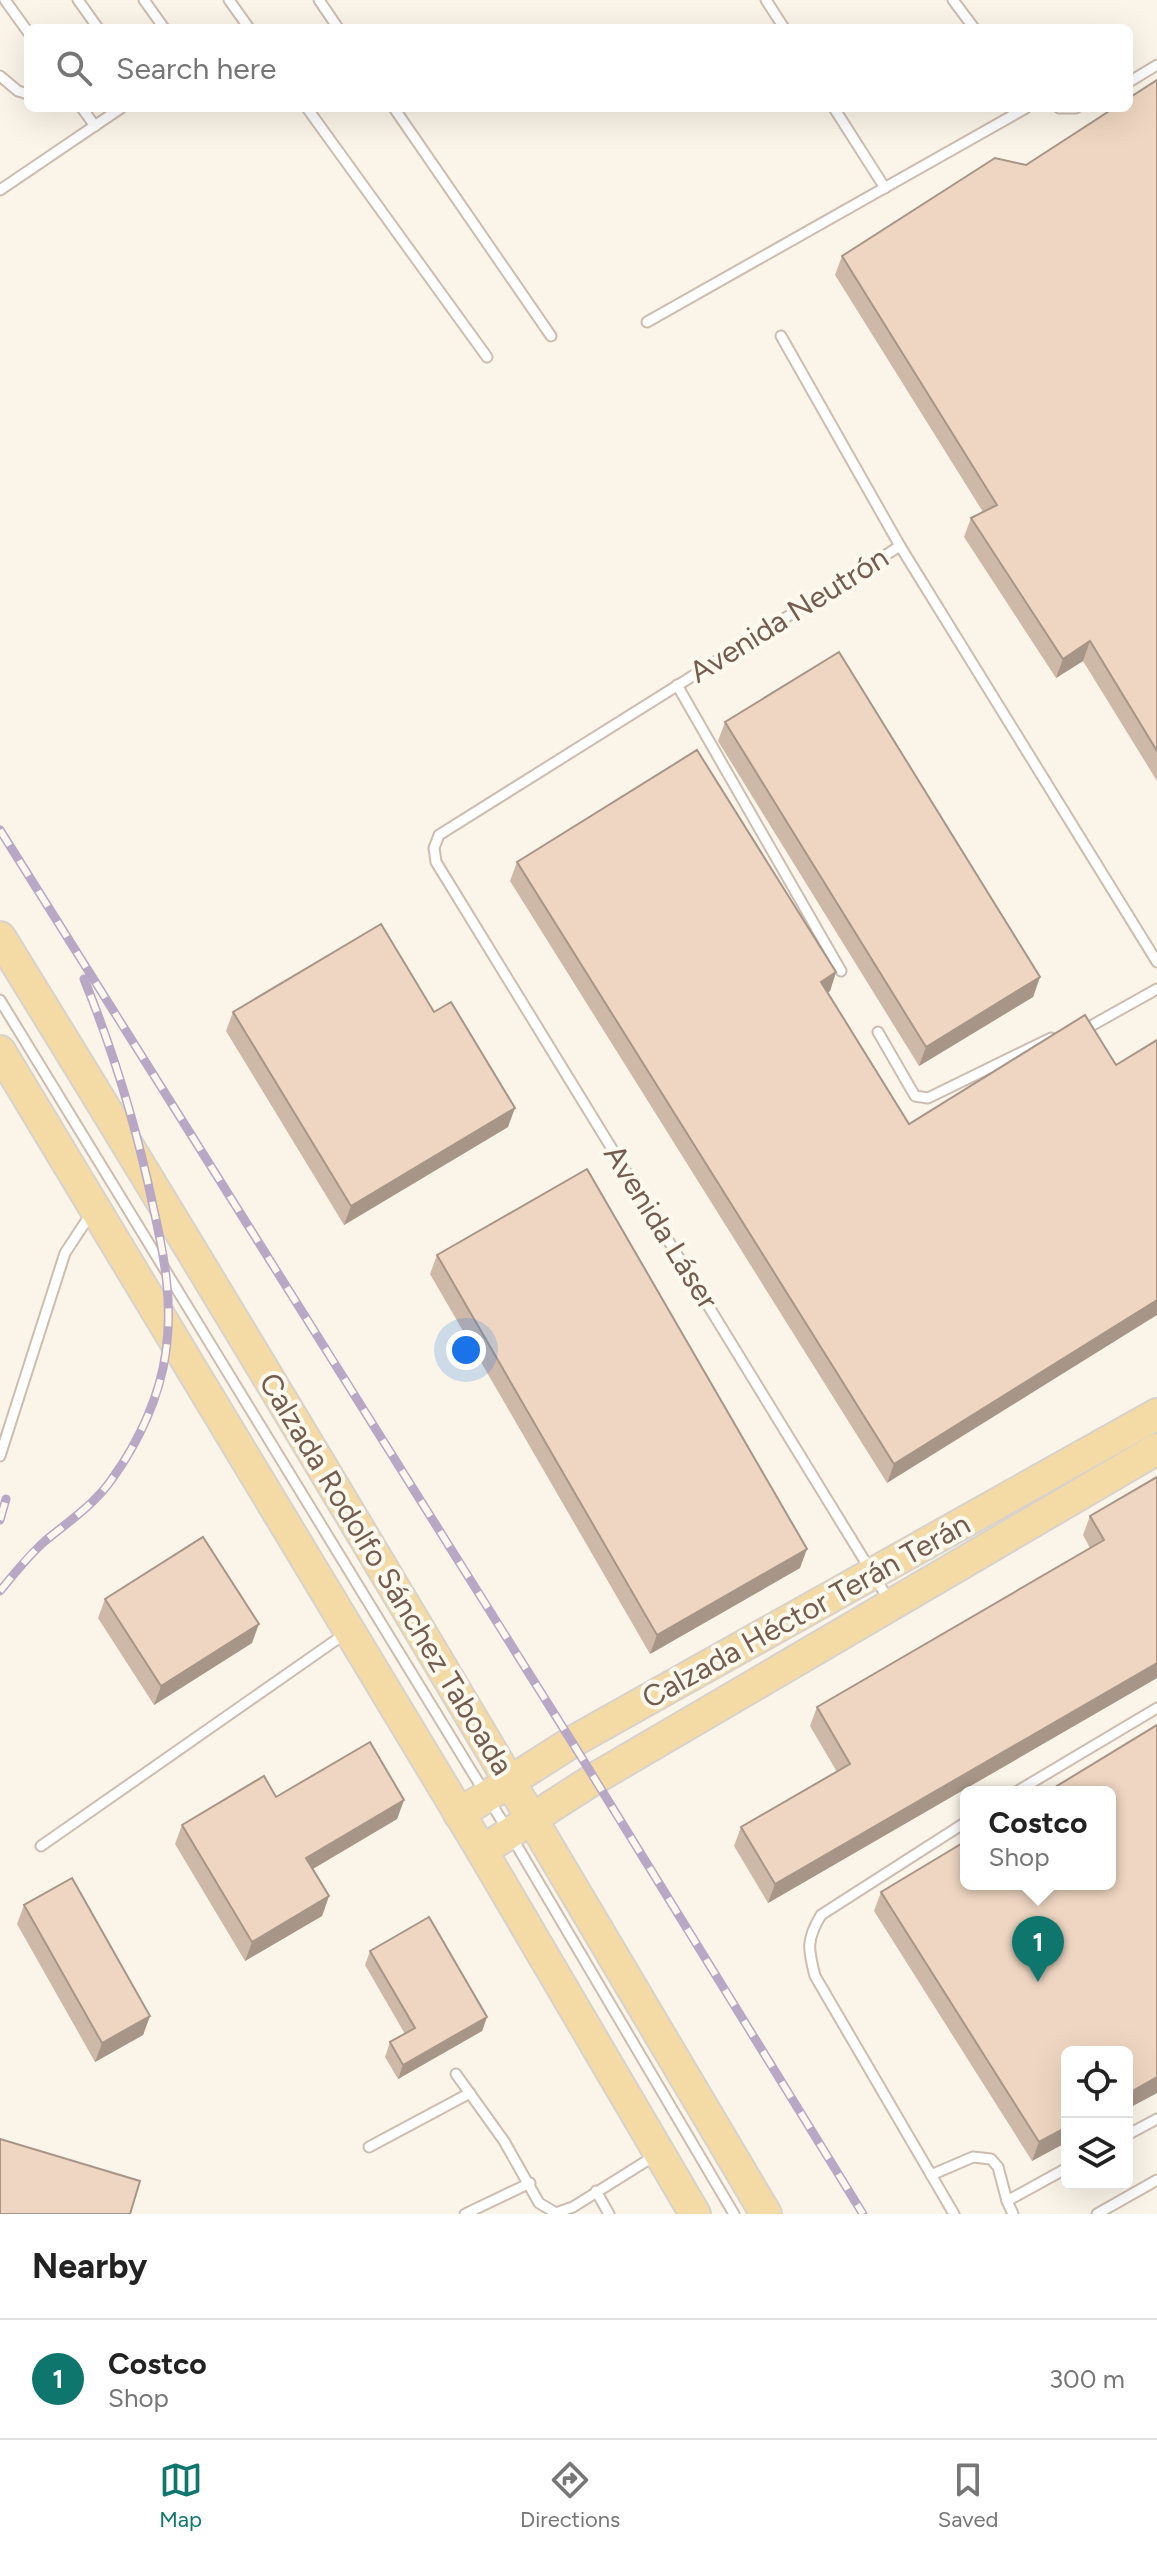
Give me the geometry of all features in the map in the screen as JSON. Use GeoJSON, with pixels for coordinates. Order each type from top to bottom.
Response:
{"type":"FeatureCollection","features":[{"type":"Feature","properties":{"kind":"main road","name":"Calzada Rodolfo Sánchez Taboada"},"geometry":{"type":"LineString","coordinates":[[0,937],[147,1175],[499,1790],[766,2214]]}},
{"type":"Feature","properties":{"kind":"main road","name":"Calzada Rodolfo Sánchez Taboada"},"geometry":{"type":"LineString","coordinates":[[0,1051],[482,1851],[695,2214]]}},
{"type":"Feature","properties":{"kind":"main road","name":"Calzada Héctor Terán Terán"},"geometry":{"type":"LineString","coordinates":[[459,1814],[572,1742],[1157,1414]]}},
{"type":"Feature","properties":{"kind":"main road","name":"Calzada Héctor Terán Terán"},"geometry":{"type":"LineString","coordinates":[[482,1851],[594,1779],[1157,1449]]}},
{"type":"Feature","properties":{"kind":"lane"},"geometry":{"type":"LineString","coordinates":[[5,0],[24,26]]}},
{"type":"Feature","properties":{"kind":"lane"},"geometry":{"type":"LineString","coordinates":[[78,0],[95,24]]}},
{"type":"Feature","properties":{"kind":"lane"},"geometry":{"type":"LineString","coordinates":[[144,0],[161,24]]}},
{"type":"Feature","properties":{"kind":"lane"},"geometry":{"type":"LineString","coordinates":[[229,0],[246,24]]}},
{"type":"Feature","properties":{"kind":"lane"},"geometry":{"type":"LineString","coordinates":[[319,0],[335,24]]}},
{"type":"Feature","properties":{"kind":"lane"},"geometry":{"type":"LineString","coordinates":[[766,0],[781,24]]}},
{"type":"Feature","properties":{"kind":"lane"},"geometry":{"type":"LineString","coordinates":[[953,0],[971,24]]}},
{"type":"Feature","properties":{"kind":"lane"},"geometry":{"type":"LineString","coordinates":[[1133,80],[1157,65]]}},
{"type":"Feature","properties":{"kind":"lane"},"geometry":{"type":"LineString","coordinates":[[0,76],[24,93]]}},
{"type":"Feature","properties":{"kind":"lane"},"geometry":{"type":"LineString","coordinates":[[85,112],[95,126]]}},
{"type":"Feature","properties":{"kind":"lane"},"geometry":{"type":"LineString","coordinates":[[0,190],[115,112]]}},
{"type":"Feature","properties":{"kind":"lane"},"geometry":{"type":"LineString","coordinates":[[310,112],[487,357]]}},
{"type":"Feature","properties":{"kind":"lane"},"geometry":{"type":"LineString","coordinates":[[397,112],[551,336]]}},
{"type":"Feature","properties":{"kind":"lane"},"geometry":{"type":"LineString","coordinates":[[837,112],[885,188]]}},
{"type":"Feature","properties":{"kind":"lane"},"geometry":{"type":"LineString","coordinates":[[647,322],[1019,112]]}},
{"type":"Feature","properties":{"kind":"lane"},"geometry":{"type":"LineString","coordinates":[[781,336],[900,546]]}},
{"type":"Feature","properties":{"kind":"lane","name":"Avenida Neutrón"},"geometry":{"type":"LineString","coordinates":[[434,848],[439,835],[900,546],[1157,962]]}},
{"type":"Feature","properties":{"kind":"lane"},"geometry":{"type":"LineString","coordinates":[[677,685],[841,971]]}},
{"type":"Feature","properties":{"kind":"lane","name":"Avenida Láser"},"geometry":{"type":"LineString","coordinates":[[434,848],[436,862],[892,1605]]}},
{"type":"Feature","properties":{"kind":"lane"},"geometry":{"type":"LineString","coordinates":[[1074,1026],[1089,1027],[1157,989]]}},
{"type":"Feature","properties":{"kind":"lane"},"geometry":{"type":"LineString","coordinates":[[0,1000],[499,1790]]}},
{"type":"Feature","properties":{"kind":"lane"},"geometry":{"type":"LineString","coordinates":[[878,1032],[915,1096],[928,1098],[1061,1033]]}},
{"type":"Feature","properties":{"kind":"lane"},"geometry":{"type":"LineString","coordinates":[[0,1456],[65,1253],[94,1209]]}},
{"type":"Feature","properties":{"kind":"lane"},"geometry":{"type":"LineString","coordinates":[[41,1846],[349,1631]]}},
{"type":"Feature","properties":{"kind":"lane"},"geometry":{"type":"LineString","coordinates":[[1026,1786],[1157,1708]]}},
{"type":"Feature","properties":{"kind":"lane"},"geometry":{"type":"LineString","coordinates":[[522,1826],[734,2214]]}},
{"type":"Feature","properties":{"kind":"lane"},"geometry":{"type":"LineString","coordinates":[[954,2214],[815,1976],[808,1949],[810,1932],[821,1915],[960,1826]]}},
{"type":"Feature","properties":{"kind":"lane"},"geometry":{"type":"LineString","coordinates":[[456,2074],[504,2141],[539,2203],[556,2213],[573,2207],[659,2153]]}},
{"type":"Feature","properties":{"kind":"lane"},"geometry":{"type":"LineString","coordinates":[[369,2147],[470,2093]]}},
{"type":"Feature","properties":{"kind":"lane"},"geometry":{"type":"LineString","coordinates":[[1133,2132],[1157,2119]]}},
{"type":"Feature","properties":{"kind":"lane"},"geometry":{"type":"LineString","coordinates":[[931,2175],[973,2157],[991,2159],[998,2167],[1013,2214]]}},
{"type":"Feature","properties":{"kind":"lane"},"geometry":{"type":"LineString","coordinates":[[1007,2201],[1061,2171]]}},
{"type":"Feature","properties":{"kind":"lane"},"geometry":{"type":"LineString","coordinates":[[1097,2214],[1157,2180]]}},
{"type":"Feature","properties":{"kind":"lane"},"geometry":{"type":"LineString","coordinates":[[465,2214],[530,2183]]}},
{"type":"Feature","properties":{"kind":"lane"},"geometry":{"type":"LineString","coordinates":[[596,2191],[609,2214]]}},
{"type":"Feature","properties":{"kind":"building"},"geometry":{"type":"Polygon","coordinates":[[[1157,80],[1157,751],[1090,641],[1063,659],[971,518],[997,505],[842,256],[995,158],[1026,165],[1108,112],[1133,112],[1133,95],[1157,80]]]}},
{"type":"Feature","properties":{"kind":"building"},"geometry":{"type":"Polygon","coordinates":[[[839,652],[1040,977],[926,1047],[725,722],[839,652]]]}},
{"type":"Feature","properties":{"kind":"building"},"geometry":{"type":"Polygon","coordinates":[[[697,750],[836,972],[821,982],[909,1124],[1085,1015],[1116,1065],[1157,1040],[1157,1300],[894,1464],[517,862],[697,750]]]}},
{"type":"Feature","properties":{"kind":"building"},"geometry":{"type":"Polygon","coordinates":[[[381,924],[434,1012],[451,1002],[515,1108],[351,1206],[233,1012],[381,924]]]}},
{"type":"Feature","properties":{"kind":"building"},"geometry":{"type":"Polygon","coordinates":[[[587,1169],[807,1549],[657,1635],[437,1255],[587,1169]]]}},
{"type":"Feature","properties":{"kind":"building"},"geometry":{"type":"Polygon","coordinates":[[[1157,1477],[1157,1663],[775,1884],[741,1827],[850,1764],[817,1707],[1104,1540],[1090,1516],[1157,1477]]]}},
{"type":"Feature","properties":{"kind":"building"},"geometry":{"type":"Polygon","coordinates":[[[203,1537],[259,1624],[161,1686],[105,1599],[203,1537]]]}},
{"type":"Feature","properties":{"kind":"building"},"geometry":{"type":"Polygon","coordinates":[[[1157,1725],[1157,2077],[1133,2091],[1133,2046],[1061,2046],[1061,2130],[1039,2142],[881,1892],[960,1845],[960,1890],[1116,1890],[1116,1786],[1057,1786],[1157,1725]]]}},
{"type":"Feature","properties":{"kind":"building"},"geometry":{"type":"Polygon","coordinates":[[[370,1742],[404,1800],[306,1858],[329,1896],[252,1942],[182,1825],[264,1776],[276,1797],[370,1742]]]}},
{"type":"Feature","properties":{"kind":"building"},"geometry":{"type":"Polygon","coordinates":[[[72,1878],[150,2016],[102,2043],[24,1905],[72,1878]]]}},
{"type":"Feature","properties":{"kind":"building"},"geometry":{"type":"Polygon","coordinates":[[[429,1917],[487,2017],[403,2065],[390,2042],[415,2028],[370,1951],[429,1917]]]}},
{"type":"Feature","properties":{"kind":"building"},"geometry":{"type":"Polygon","coordinates":[[[0,2139],[140,2181],[130,2214],[0,2214],[0,2139]]]}},
{"type":"Feature","properties":{"kind":"railway"},"geometry":{"type":"LineString","coordinates":[[0,830],[572,1742],[863,2214]]}},
{"type":"Feature","properties":{"kind":"railway"},"geometry":{"type":"LineString","coordinates":[[0,1591],[33,1553],[89,1505],[112,1479],[146,1419],[159,1385],[166,1351],[166,1278],[147,1177],[115,1063],[84,979]]}},
{"type":"Feature","properties":{"kind":"railway"},"geometry":{"type":"LineString","coordinates":[[0,1520],[6,1499]]}},
{"type":"Feature","properties":{"kind":"place","name":"Costco"},"geometry":{"type":"Point","coordinates":[1038,1982]}}]}
